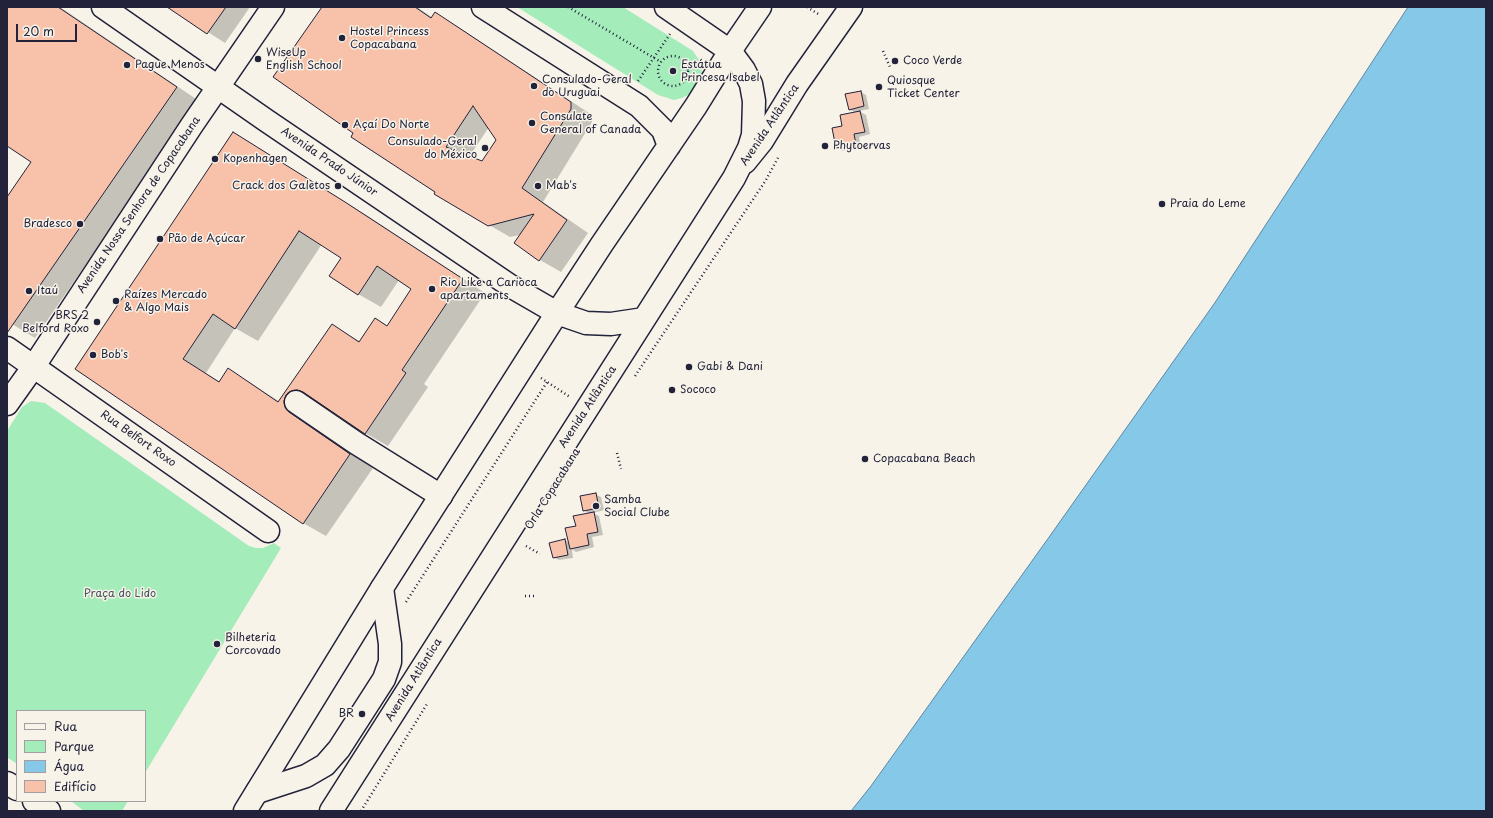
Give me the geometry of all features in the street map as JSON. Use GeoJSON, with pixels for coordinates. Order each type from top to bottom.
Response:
{"type":"FeatureCollection","features":[{"type":"Feature","properties":{"kind":"main road","name":"Avenida Prado Júnior"},"geometry":{"type":"LineString","coordinates":[[103,7],[512,287],[557,313],[586,323],[611,324],[644,320]]}},
{"type":"Feature","properties":{"kind":"main road","name":"Avenida Nossa Senhora de Copacabana"},"geometry":{"type":"LineString","coordinates":[[7,404],[34,366],[188,131],[273,7]]}},
{"type":"Feature","properties":{"kind":"main road"},"geometry":{"type":"LineString","coordinates":[[483,7],[639,106],[663,130],[669,146]]}},
{"type":"Feature","properties":{"kind":"main road"},"geometry":{"type":"LineString","coordinates":[[245,811],[382,588],[557,313],[760,7]]}},
{"type":"Feature","properties":{"kind":"main road","name":"Avenida Atlântica"},"geometry":{"type":"LineString","coordinates":[[331,811],[734,178],[762,141],[797,84],[851,7]]}},
{"type":"Feature","properties":{"kind":"main road"},"geometry":{"type":"LineString","coordinates":[[674,12],[730,51],[744,70],[750,84],[754,101],[753,135],[734,178]]}},
{"type":"Feature","properties":{"kind":"main road","name":"Rua Belfort Roxo"},"geometry":{"type":"LineString","coordinates":[[7,348],[268,531]]}},
{"type":"Feature","properties":{"kind":"main road"},"geometry":{"type":"LineString","coordinates":[[296,402],[356,443],[441,496]]}},
{"type":"Feature","properties":{"kind":"main road"},"geometry":{"type":"LineString","coordinates":[[257,792],[306,776],[325,765],[339,750],[384,679],[390,662],[388,631],[382,588]]}},
{"type":"Feature","properties":{"kind":"main road"},"geometry":{"type":"LineString","coordinates":[[7,783],[16,788]]}},
{"type":"Feature","properties":{"kind":"main road"},"geometry":{"type":"LineString","coordinates":[[36,802],[49,811]]}},
{"type":"Feature","properties":{"kind":"path"},"geometry":{"type":"LineString","coordinates":[[568,7],[661,62]]}},
{"type":"Feature","properties":{"kind":"path"},"geometry":{"type":"LineString","coordinates":[[626,98],[654,58],[674,12]]}},
{"type":"Feature","properties":{"kind":"path"},"geometry":{"type":"LineString","coordinates":[[883,51],[890,67]]}},
{"type":"Feature","properties":{"kind":"path"},"geometry":{"type":"LineString","coordinates":[[670,56],[680,58],[688,70],[685,80],[672,86],[663,83],[658,72],[658,66],[661,62],[670,56]]}},
{"type":"Feature","properties":{"kind":"path"},"geometry":{"type":"LineString","coordinates":[[631,382],[766,180]]}},
{"type":"Feature","properties":{"kind":"path"},"geometry":{"type":"LineString","coordinates":[[537,374],[574,400]]}},
{"type":"Feature","properties":{"kind":"path"},"geometry":{"type":"LineString","coordinates":[[388,631],[547,382]]}},
{"type":"Feature","properties":{"kind":"path"},"geometry":{"type":"LineString","coordinates":[[617,453],[621,470]]}},
{"type":"Feature","properties":{"kind":"path","name":"Orla Copacabana"},"geometry":{"type":"LineString","coordinates":[[522,553],[530,539]]}},
{"type":"Feature","properties":{"kind":"path"},"geometry":{"type":"LineString","coordinates":[[526,546],[540,554]]}},
{"type":"Feature","properties":{"kind":"path"},"geometry":{"type":"LineString","coordinates":[[525,596],[536,596]]}},
{"type":"Feature","properties":{"kind":"path"},"geometry":{"type":"LineString","coordinates":[[361,811],[430,699]]}},
{"type":"Feature","properties":{"kind":"green space"},"geometry":{"type":"Polygon","coordinates":[[[517,7],[623,7],[693,51],[701,63],[702,73],[699,85],[693,92],[682,98],[674,100],[658,95],[517,7]]]}},
{"type":"Feature","properties":{"kind":"green space","name":"Praça do Lido"},"geometry":{"type":"Polygon","coordinates":[[[31,401],[45,403],[249,546],[263,548],[274,543],[281,548],[146,771],[146,710],[16,710],[16,763],[7,757],[7,431],[22,407],[31,401]]]}},
{"type":"Feature","properties":{"kind":"green space"},"geometry":{"type":"Polygon","coordinates":[[[72,802],[127,802],[122,811],[84,811],[72,802]]]}},
{"type":"Feature","properties":{"kind":"water"},"geometry":{"type":"Polygon","coordinates":[[[1408,7],[1486,7],[1486,811],[851,811],[871,786],[1214,304],[1408,7]]]}},
{"type":"Feature","properties":{"kind":"building"},"geometry":{"type":"Polygon","coordinates":[[[7,7],[58,7],[177,87],[7,333],[7,197],[31,162],[7,146],[7,7]]]}},
{"type":"Feature","properties":{"kind":"building"},"geometry":{"type":"Polygon","coordinates":[[[167,7],[226,7],[207,34],[167,7]]]}},
{"type":"Feature","properties":{"kind":"building"},"geometry":{"type":"Polygon","coordinates":[[[322,7],[415,7],[431,18],[435,12],[571,102],[571,109],[522,188],[567,220],[539,261],[514,243],[534,214],[488,226],[434,194],[435,192],[351,137],[353,133],[273,77],[322,7]],[[473,106],[446,147],[482,161],[496,140],[473,106]]]}},
{"type":"Feature","properties":{"kind":"building"},"geometry":{"type":"Polygon","coordinates":[[[861,91],[864,106],[849,110],[845,94],[861,91]]]}},
{"type":"Feature","properties":{"kind":"building"},"geometry":{"type":"Polygon","coordinates":[[[860,111],[865,132],[854,134],[856,144],[836,148],[832,128],[842,126],[840,115],[860,111]]]}},
{"type":"Feature","properties":{"kind":"building"},"geometry":{"type":"Polygon","coordinates":[[[233,132],[345,202],[463,279],[402,370],[406,373],[365,434],[303,392],[297,390],[291,391],[286,395],[284,401],[285,407],[289,412],[350,454],[303,524],[75,369],[233,132]],[[299,231],[235,329],[213,314],[183,359],[219,382],[228,368],[278,402],[332,324],[359,342],[375,318],[387,326],[411,289],[377,266],[358,295],[329,276],[341,258],[299,231]]]}},
{"type":"Feature","properties":{"kind":"building"},"geometry":{"type":"Polygon","coordinates":[[[596,493],[599,508],[583,511],[580,496],[596,493]]]}},
{"type":"Feature","properties":{"kind":"building"},"geometry":{"type":"Polygon","coordinates":[[[594,512],[598,532],[587,534],[589,545],[570,549],[565,528],[576,526],[573,516],[594,512]]]}},
{"type":"Feature","properties":{"kind":"building"},"geometry":{"type":"Polygon","coordinates":[[[565,539],[568,555],[553,558],[549,543],[565,539]]]}},
{"type":"Feature","properties":{"kind":"place","name":"Hostel Princess Copacabana"},"geometry":{"type":"Point","coordinates":[342,38]}},
{"type":"Feature","properties":{"kind":"place","name":"WiseUp English School"},"geometry":{"type":"Point","coordinates":[258,59]}},
{"type":"Feature","properties":{"kind":"place","name":"Coco Verde"},"geometry":{"type":"Point","coordinates":[895,61]}},
{"type":"Feature","properties":{"kind":"place","name":"Pague Menos"},"geometry":{"type":"Point","coordinates":[127,65]}},
{"type":"Feature","properties":{"kind":"place","name":"Estátua Princesa Isabel"},"geometry":{"type":"Point","coordinates":[673,71]}},
{"type":"Feature","properties":{"kind":"place","name":"Consulado-Geral do Uruguai"},"geometry":{"type":"Point","coordinates":[534,86]}},
{"type":"Feature","properties":{"kind":"place","name":"Quiosque Ticket Center"},"geometry":{"type":"Point","coordinates":[879,87]}},
{"type":"Feature","properties":{"kind":"place","name":"Consulate General of Canada"},"geometry":{"type":"Point","coordinates":[532,123]}},
{"type":"Feature","properties":{"kind":"place","name":"Açaí Do Norte"},"geometry":{"type":"Point","coordinates":[345,125]}},
{"type":"Feature","properties":{"kind":"place","name":"Phytoervas"},"geometry":{"type":"Point","coordinates":[825,146]}},
{"type":"Feature","properties":{"kind":"place","name":"Consulado-Geral do México"},"geometry":{"type":"Point","coordinates":[485,148]}},
{"type":"Feature","properties":{"kind":"place","name":"Kopenhagen"},"geometry":{"type":"Point","coordinates":[215,159]}},
{"type":"Feature","properties":{"kind":"place","name":"Crack dos Galetos"},"geometry":{"type":"Point","coordinates":[338,186]}},
{"type":"Feature","properties":{"kind":"place","name":"Mab's"},"geometry":{"type":"Point","coordinates":[538,186]}},
{"type":"Feature","properties":{"kind":"place","name":"Praia do Leme"},"geometry":{"type":"Point","coordinates":[1162,204]}},
{"type":"Feature","properties":{"kind":"place","name":"Bradesco"},"geometry":{"type":"Point","coordinates":[80,224]}},
{"type":"Feature","properties":{"kind":"place","name":"Pão de Açúcar"},"geometry":{"type":"Point","coordinates":[160,239]}},
{"type":"Feature","properties":{"kind":"place","name":"Rio Like a Carioca apartaments"},"geometry":{"type":"Point","coordinates":[432,289]}},
{"type":"Feature","properties":{"kind":"place","name":"Itaú"},"geometry":{"type":"Point","coordinates":[29,291]}},
{"type":"Feature","properties":{"kind":"place","name":"Raízes Mercado & Algo Mais"},"geometry":{"type":"Point","coordinates":[116,301]}},
{"type":"Feature","properties":{"kind":"place","name":"BRS 2 Belford Roxo"},"geometry":{"type":"Point","coordinates":[97,322]}},
{"type":"Feature","properties":{"kind":"place","name":"Bob's"},"geometry":{"type":"Point","coordinates":[93,355]}},
{"type":"Feature","properties":{"kind":"place","name":"Gabi & Dani"},"geometry":{"type":"Point","coordinates":[689,367]}},
{"type":"Feature","properties":{"kind":"place","name":"Sococo"},"geometry":{"type":"Point","coordinates":[672,390]}},
{"type":"Feature","properties":{"kind":"place","name":"Copacabana Beach"},"geometry":{"type":"Point","coordinates":[865,459]}},
{"type":"Feature","properties":{"kind":"place","name":"Samba Social Clube"},"geometry":{"type":"Point","coordinates":[596,506]}},
{"type":"Feature","properties":{"kind":"place","name":"Bilheteria Corcovado"},"geometry":{"type":"Point","coordinates":[217,644]}},
{"type":"Feature","properties":{"kind":"place","name":"BR"},"geometry":{"type":"Point","coordinates":[362,714]}}]}
